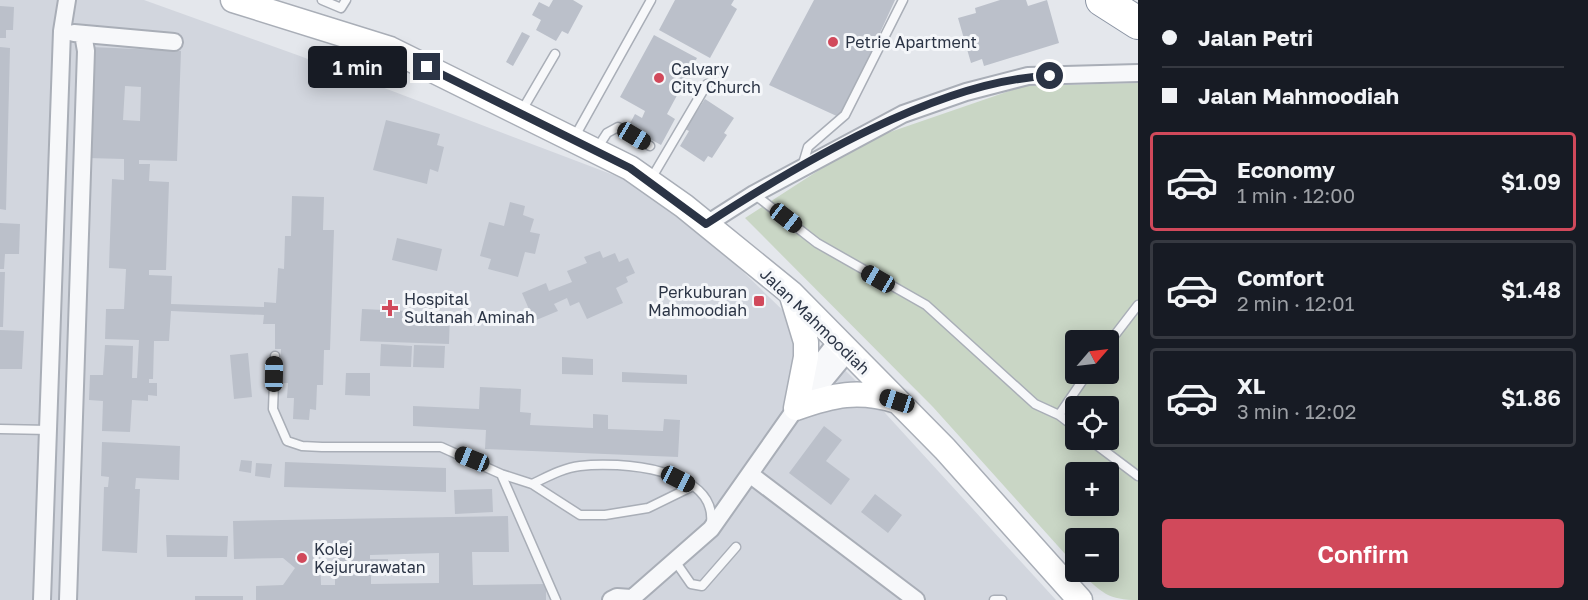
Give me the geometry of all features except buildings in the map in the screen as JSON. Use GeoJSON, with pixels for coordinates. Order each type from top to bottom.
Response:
{"type":"FeatureCollection","features":[{"type":"Feature","properties":{"kind":"highway"},"geometry":{"type":"LineString","coordinates":[[1102,0],[1138,23]]}},
{"type":"Feature","properties":{"kind":"main road","name":"Jalan Mahmoodiah"},"geometry":{"type":"LineString","coordinates":[[233,0],[276,8],[390,49],[574,138],[630,168],[649,181],[791,293],[945,449],[1080,600]]}},
{"type":"Feature","properties":{"kind":"main road"},"geometry":{"type":"LineString","coordinates":[[791,293],[806,342],[806,357],[796,408],[844,393],[897,401]]}},
{"type":"Feature","properties":{"kind":"street"},"geometry":{"type":"LineString","coordinates":[[42,600],[62,31],[67,0]]}},
{"type":"Feature","properties":{"kind":"street"},"geometry":{"type":"LineString","coordinates":[[62,31],[174,42]]}},
{"type":"Feature","properties":{"kind":"street"},"geometry":{"type":"LineString","coordinates":[[68,600],[86,51],[83,34]]}},
{"type":"Feature","properties":{"kind":"street"},"geometry":{"type":"LineString","coordinates":[[706,224],[802,167],[903,114],[966,92],[1028,76],[1138,73]]}},
{"type":"Feature","properties":{"kind":"street"},"geometry":{"type":"LineString","coordinates":[[611,600],[617,597],[631,599],[647,593],[675,561],[711,530],[796,408],[806,381],[844,345]]}},
{"type":"Feature","properties":{"kind":"street"},"geometry":{"type":"LineString","coordinates":[[751,475],[916,600]]}},
{"type":"Feature","properties":{"kind":"lane"},"geometry":{"type":"LineString","coordinates":[[321,0],[341,8],[346,0]]}},
{"type":"Feature","properties":{"kind":"lane"},"geometry":{"type":"LineString","coordinates":[[574,138],[651,0]]}},
{"type":"Feature","properties":{"kind":"lane"},"geometry":{"type":"LineString","coordinates":[[802,167],[808,147],[845,115],[903,0]]}},
{"type":"Feature","properties":{"kind":"lane"},"geometry":{"type":"LineString","coordinates":[[520,112],[555,54]]}},
{"type":"Feature","properties":{"kind":"lane"},"geometry":{"type":"LineString","coordinates":[[649,181],[707,84]]}},
{"type":"Feature","properties":{"kind":"lane"},"geometry":{"type":"LineString","coordinates":[[596,151],[611,128],[618,127],[650,146]]}},
{"type":"Feature","properties":{"kind":"lane"},"geometry":{"type":"LineString","coordinates":[[754,194],[817,243],[926,305],[1035,404],[1065,420]]}},
{"type":"Feature","properties":{"kind":"lane"},"geometry":{"type":"LineString","coordinates":[[1119,330],[1138,305]]}},
{"type":"Feature","properties":{"kind":"lane"},"geometry":{"type":"LineString","coordinates":[[275,356],[273,410],[286,441],[312,447],[441,447],[501,474],[532,484],[580,515],[605,515],[648,508],[693,486]]}},
{"type":"Feature","properties":{"kind":"lane"},"geometry":{"type":"LineString","coordinates":[[1059,415],[1080,384]]}},
{"type":"Feature","properties":{"kind":"lane"},"geometry":{"type":"LineString","coordinates":[[0,429],[49,430]]}},
{"type":"Feature","properties":{"kind":"lane"},"geometry":{"type":"LineString","coordinates":[[1103,450],[1138,476]]}},
{"type":"Feature","properties":{"kind":"lane"},"geometry":{"type":"LineString","coordinates":[[532,484],[579,466],[616,465],[663,472],[693,486],[704,494],[713,510],[711,530]]}},
{"type":"Feature","properties":{"kind":"lane"},"geometry":{"type":"LineString","coordinates":[[501,474],[556,600]]}},
{"type":"Feature","properties":{"kind":"lane"},"geometry":{"type":"LineString","coordinates":[[675,561],[691,584],[697,587],[702,586],[736,547]]}},
{"type":"Feature","properties":{"kind":"lane"},"geometry":{"type":"LineString","coordinates":[[994,600],[1002,600]]}},
{"type":"Feature","properties":{"kind":"shaded area","name":"Hospital Sultanah Aminah"},"geometry":{"type":"Polygon","coordinates":[[[0,0],[144,0],[300,56],[632,182],[707,237],[854,379],[1056,600],[0,600],[0,0]]]}},
{"type":"Feature","properties":{"kind":"green space"},"geometry":{"type":"Polygon","coordinates":[[[1138,83],[1138,600],[1112,597],[1091,582],[1119,582],[1119,528],[1065,528],[1065,554],[933,407],[745,218],[864,141],[1024,86],[1138,83]]]}},
{"type":"Feature","properties":{"kind":"place","name":"Petrie Apartment"},"geometry":{"type":"Point","coordinates":[833,42]}},
{"type":"Feature","properties":{"kind":"place","name":"Calvary City Church"},"geometry":{"type":"Point","coordinates":[659,78]}},
{"type":"Feature","properties":{"kind":"place","name":"Perkuburan Mahmoodiah"},"geometry":{"type":"Point","coordinates":[759,301]}},
{"type":"Feature","properties":{"kind":"place","name":"Hospital Sultanah Aminah"},"geometry":{"type":"Point","coordinates":[390,308]}},
{"type":"Feature","properties":{"kind":"place","name":"Kolej Kejururawatan"},"geometry":{"type":"Point","coordinates":[302,558]}},
{"type":"Feature","properties":{"kind":"route"},"geometry":{"type":"LineString","coordinates":[[427,67],[574,138],[630,168],[706,224],[754,194],[903,114],[966,92],[1028,76],[1050,76]]}}]}
